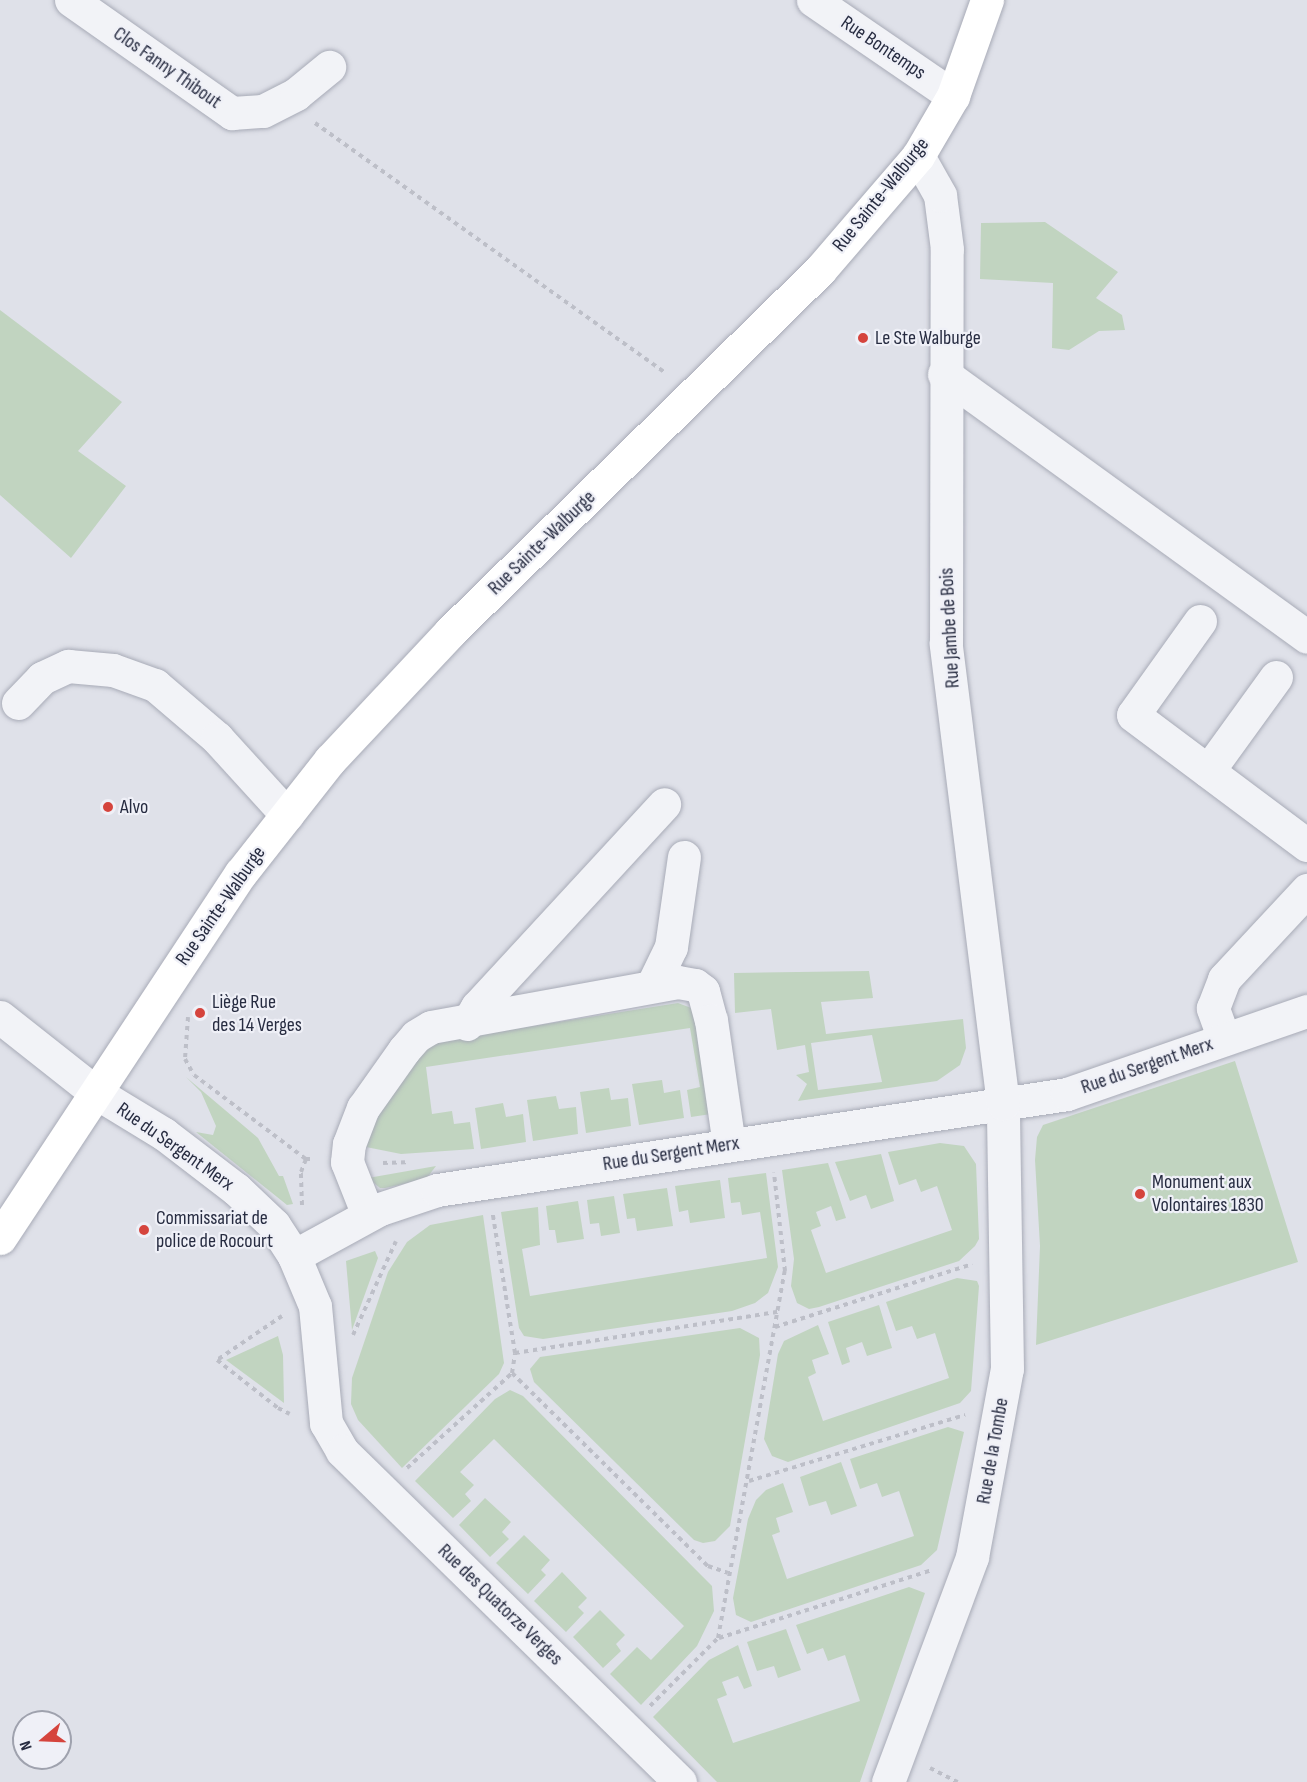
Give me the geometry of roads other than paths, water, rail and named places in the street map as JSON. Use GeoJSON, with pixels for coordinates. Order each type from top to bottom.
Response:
{"type":"FeatureCollection","features":[{"type":"Feature","properties":{"kind":"main road","name":"Rue Sainte-Walburge"},"geometry":{"type":"LineString","coordinates":[[0,1238],[241,873],[330,760],[450,633],[820,270],[918,156],[953,96],[987,0]]}},
{"type":"Feature","properties":{"kind":"street","name":"Clos Fanny Thibout"},"geometry":{"type":"LineString","coordinates":[[71,0],[232,113],[263,111],[284,100],[329,67]]}},
{"type":"Feature","properties":{"kind":"street","name":"Rue Bontemps"},"geometry":{"type":"LineString","coordinates":[[813,0],[953,96]]}},
{"type":"Feature","properties":{"kind":"street","name":"Rue Jambe de Bois"},"geometry":{"type":"LineString","coordinates":[[918,156],[940,195],[947,249],[946,644],[1003,1104]]}},
{"type":"Feature","properties":{"kind":"street"},"geometry":{"type":"LineString","coordinates":[[945,374],[1307,637]]}},
{"type":"Feature","properties":{"kind":"street"},"geometry":{"type":"LineString","coordinates":[[1200,621],[1133,715],[1307,845]]}},
{"type":"Feature","properties":{"kind":"street"},"geometry":{"type":"LineString","coordinates":[[18,703],[42,678],[68,666],[113,670],[155,686],[217,738],[286,815]]}},
{"type":"Feature","properties":{"kind":"street"},"geometry":{"type":"LineString","coordinates":[[1208,771],[1276,677]]}},
{"type":"Feature","properties":{"kind":"street"},"geometry":{"type":"LineString","coordinates":[[467,1023],[477,1007],[664,804]]}},
{"type":"Feature","properties":{"kind":"street"},"geometry":{"type":"LineString","coordinates":[[652,987],[671,947],[684,857]]}},
{"type":"Feature","properties":{"kind":"street"},"geometry":{"type":"LineString","coordinates":[[1224,1039],[1213,1008],[1224,979],[1307,890]]}},
{"type":"Feature","properties":{"kind":"street"},"geometry":{"type":"LineString","coordinates":[[368,1215],[347,1162],[363,1108],[416,1036],[431,1027],[467,1023],[678,982],[695,985],[703,991],[729,1145]]}},
{"type":"Feature","properties":{"kind":"street","name":"Rue du Sergent Merx"},"geometry":{"type":"LineString","coordinates":[[0,1017],[95,1092],[164,1134],[236,1189],[274,1225],[294,1256],[368,1215],[437,1190],[1066,1094],[1307,1011]]}},
{"type":"Feature","properties":{"kind":"street","name":"Rue de la Tombe"},"geometry":{"type":"LineString","coordinates":[[888,1782],[972,1557],[1003,1404],[1007,1252],[1003,1104]]}},
{"type":"Feature","properties":{"kind":"street","name":"Rue des Quatorze Verges"},"geometry":{"type":"LineString","coordinates":[[294,1256],[315,1306],[326,1423],[342,1451],[628,1728],[680,1782]]}},
{"type":"Feature","properties":{"kind":"place","name":"Le Ste Walburge"},"geometry":{"type":"Point","coordinates":[863,338]}},
{"type":"Feature","properties":{"kind":"place","name":"Alvo"},"geometry":{"type":"Point","coordinates":[108,807]}},
{"type":"Feature","properties":{"kind":"place","name":"Liège Rue des 14 Verges"},"geometry":{"type":"Point","coordinates":[200,1013]}},
{"type":"Feature","properties":{"kind":"place","name":"Monument aux Volontaires 1830"},"geometry":{"type":"Point","coordinates":[1140,1194]}},
{"type":"Feature","properties":{"kind":"place","name":"Commissariat de police de Rocourt"},"geometry":{"type":"Point","coordinates":[144,1230]}}]}
